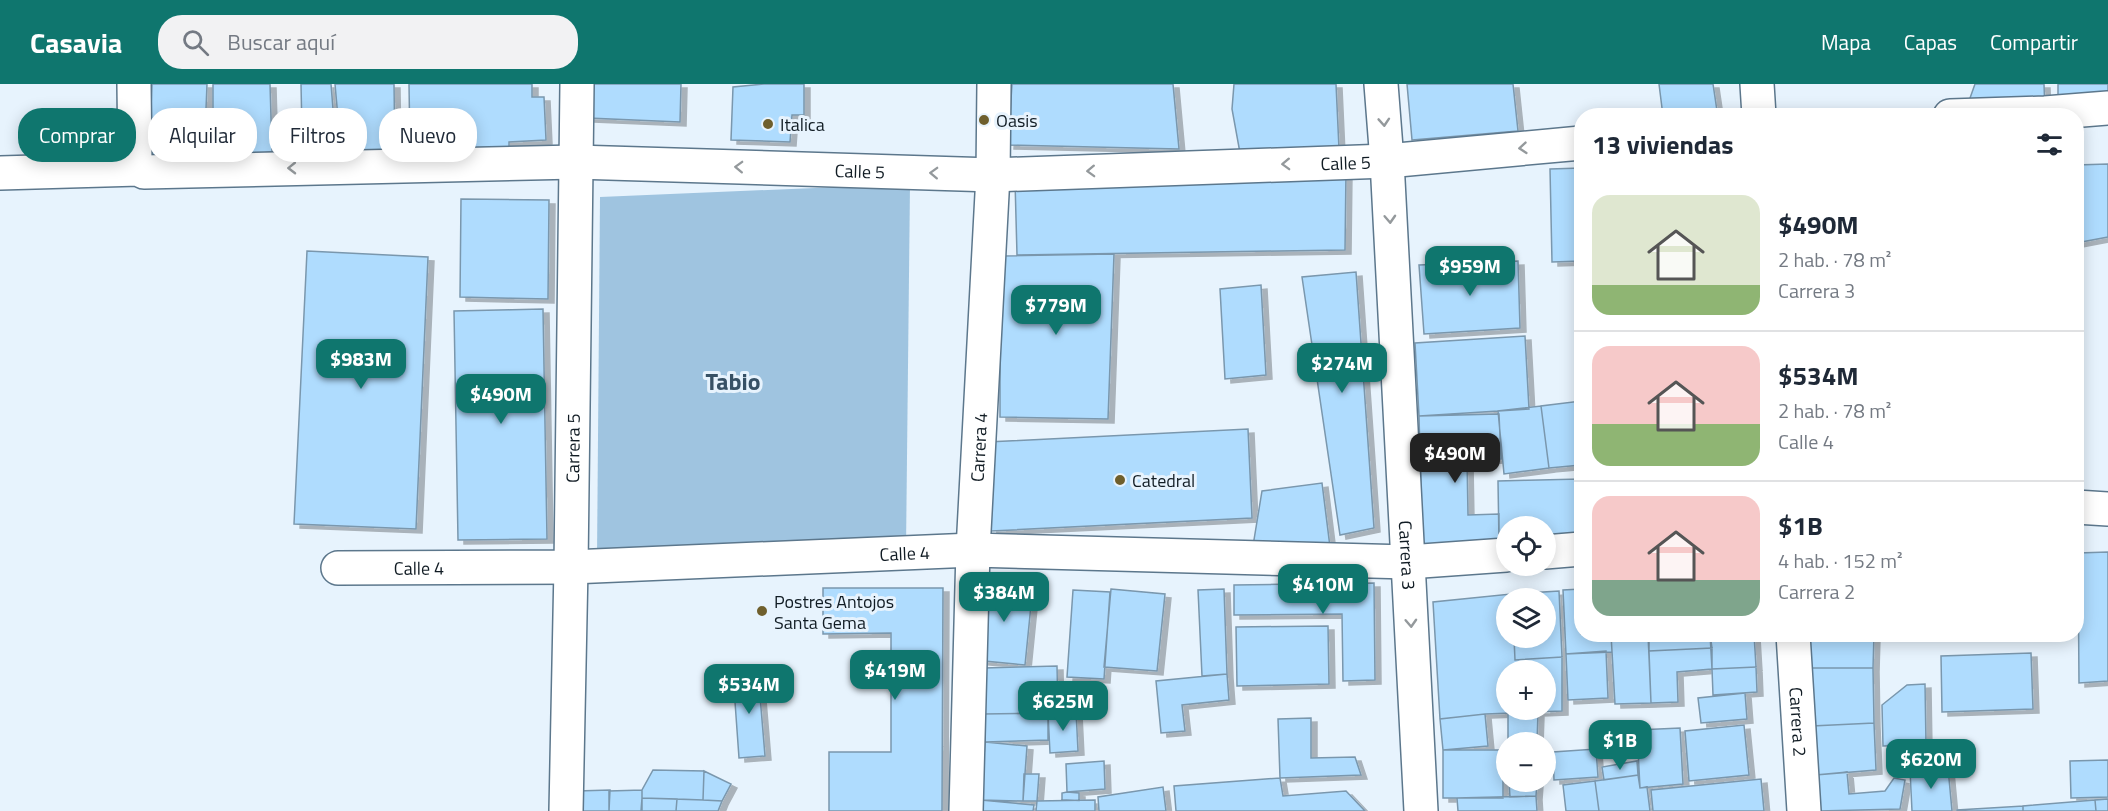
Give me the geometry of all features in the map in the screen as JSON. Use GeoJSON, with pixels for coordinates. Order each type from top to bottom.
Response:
{"type":"FeatureCollection","features":[{"type":"Feature","properties":{"kind":"street"},"geometry":{"type":"LineString","coordinates":[[134,84],[135,162],[139,169]]}},
{"type":"Feature","properties":{"kind":"street","name":"Carrera 5"},"geometry":{"type":"LineString","coordinates":[[566,811],[577,84]]}},
{"type":"Feature","properties":{"kind":"street","name":"Carrera 4"},"geometry":{"type":"LineString","coordinates":[[966,811],[973,550],[993,175],[994,84]]}},
{"type":"Feature","properties":{"kind":"street","name":"Carrera 3"},"geometry":{"type":"LineString","coordinates":[[1381,84],[1387,160],[1421,811]]}},
{"type":"Feature","properties":{"kind":"street"},"geometry":{"type":"LineString","coordinates":[[1757,84],[1758,108]]}},
{"type":"Feature","properties":{"kind":"street"},"geometry":{"type":"LineString","coordinates":[[2084,110],[2108,108]]}},
{"type":"Feature","properties":{"kind":"street","name":"Calle 5"},"geometry":{"type":"LineString","coordinates":[[0,173],[576,162],[993,175],[1387,160],[1574,144]]}},
{"type":"Feature","properties":{"kind":"street"},"geometry":{"type":"LineString","coordinates":[[2084,508],[2108,509]]}},
{"type":"Feature","properties":{"kind":"street","name":"Calle 4"},"geometry":{"type":"LineString","coordinates":[[338,568],[571,567],[973,550],[1408,562],[1496,556]]}},
{"type":"Feature","properties":{"kind":"street"},"geometry":{"type":"LineString","coordinates":[[1556,551],[1574,550]]}},
{"type":"Feature","properties":{"kind":"street","name":"Carrera 2"},"geometry":{"type":"LineString","coordinates":[[1793,642],[1804,811]]}},
{"type":"Feature","properties":{"kind":"shaded area"},"geometry":{"type":"Polygon","coordinates":[[[910,184],[906,549],[597,558],[600,197],[910,184]]]}},
{"type":"Feature","properties":{"kind":"building"},"geometry":{"type":"Polygon","coordinates":[[[152,84],[207,84],[206,108],[151,108],[152,84]]]}},
{"type":"Feature","properties":{"kind":"building"},"geometry":{"type":"Polygon","coordinates":[[[213,84],[270,84],[269,152],[257,154],[257,108],[213,108],[213,84]]]}},
{"type":"Feature","properties":{"kind":"building"},"geometry":{"type":"Polygon","coordinates":[[[301,84],[331,84],[333,108],[302,108],[301,84]]]}},
{"type":"Feature","properties":{"kind":"building"},"geometry":{"type":"Polygon","coordinates":[[[335,84],[394,84],[394,108],[379,108],[379,154],[367,153],[367,108],[337,108],[335,84]]]}},
{"type":"Feature","properties":{"kind":"building"},"geometry":{"type":"Polygon","coordinates":[[[409,84],[532,84],[532,97],[544,97],[546,140],[509,142],[509,152],[477,153],[477,108],[409,108],[409,84]]]}},
{"type":"Feature","properties":{"kind":"building"},"geometry":{"type":"Polygon","coordinates":[[[589,84],[681,84],[680,122],[588,118],[589,84]]]}},
{"type":"Feature","properties":{"kind":"building"},"geometry":{"type":"Polygon","coordinates":[[[804,84],[804,115],[792,115],[790,142],[731,140],[733,87],[804,84]]]}},
{"type":"Feature","properties":{"kind":"building"},"geometry":{"type":"Polygon","coordinates":[[[1012,84],[1173,84],[1179,149],[1008,145],[1012,84]]]}},
{"type":"Feature","properties":{"kind":"building"},"geometry":{"type":"Polygon","coordinates":[[[1234,84],[1336,84],[1339,149],[1240,153],[1232,109],[1234,84]]]}},
{"type":"Feature","properties":{"kind":"building"},"geometry":{"type":"Polygon","coordinates":[[[1407,84],[1513,84],[1518,131],[1412,140],[1407,84]]]}},
{"type":"Feature","properties":{"kind":"building"},"geometry":{"type":"Polygon","coordinates":[[[1659,84],[1713,84],[1717,108],[1662,108],[1659,84]]]}},
{"type":"Feature","properties":{"kind":"building"},"geometry":{"type":"Polygon","coordinates":[[[1975,84],[2044,84],[2045,108],[1966,108],[1975,84]]]}},
{"type":"Feature","properties":{"kind":"building"},"geometry":{"type":"Polygon","coordinates":[[[2058,84],[2108,84],[2108,111],[2084,111],[2084,108],[2058,108],[2058,84]]]}},
{"type":"Feature","properties":{"kind":"building"},"geometry":{"type":"Polygon","coordinates":[[[2108,164],[2108,237],[2084,242],[2084,165],[2108,164]]]}},
{"type":"Feature","properties":{"kind":"building"},"geometry":{"type":"Polygon","coordinates":[[[1574,168],[1574,261],[1552,262],[1550,169],[1574,168]]]}},
{"type":"Feature","properties":{"kind":"building"},"geometry":{"type":"Polygon","coordinates":[[[1346,170],[1345,250],[1017,255],[1015,181],[1346,170]]]}},
{"type":"Feature","properties":{"kind":"building"},"geometry":{"type":"Polygon","coordinates":[[[461,199],[549,200],[548,299],[460,297],[461,199]]]}},
{"type":"Feature","properties":{"kind":"building"},"geometry":{"type":"Polygon","coordinates":[[[307,251],[428,257],[416,529],[294,524],[307,251]]]}},
{"type":"Feature","properties":{"kind":"building"},"geometry":{"type":"Polygon","coordinates":[[[1114,254],[1108,419],[1000,417],[1000,256],[1114,254]]]}},
{"type":"Feature","properties":{"kind":"building"},"geometry":{"type":"Polygon","coordinates":[[[1518,261],[1520,328],[1424,334],[1419,265],[1518,261]]]}},
{"type":"Feature","properties":{"kind":"building"},"geometry":{"type":"Polygon","coordinates":[[[1356,272],[1374,528],[1340,535],[1302,277],[1356,272]]]}},
{"type":"Feature","properties":{"kind":"building"},"geometry":{"type":"Polygon","coordinates":[[[1261,285],[1266,375],[1225,379],[1220,289],[1261,285]]]}},
{"type":"Feature","properties":{"kind":"building"},"geometry":{"type":"Polygon","coordinates":[[[543,309],[547,539],[458,540],[454,311],[543,309]]]}},
{"type":"Feature","properties":{"kind":"building"},"geometry":{"type":"Polygon","coordinates":[[[1525,336],[1529,409],[1419,416],[1415,343],[1525,336]]]}},
{"type":"Feature","properties":{"kind":"building"},"geometry":{"type":"Polygon","coordinates":[[[1574,402],[1574,466],[1549,468],[1541,406],[1574,402]]]}},
{"type":"Feature","properties":{"kind":"building"},"geometry":{"type":"Polygon","coordinates":[[[1541,406],[1549,468],[1504,474],[1498,411],[1541,406]]]}},
{"type":"Feature","properties":{"kind":"building"},"geometry":{"type":"Polygon","coordinates":[[[1499,414],[1501,459],[1467,460],[1468,515],[1499,514],[1496,516],[1496,544],[1423,566],[1419,416],[1499,414]]]}},
{"type":"Feature","properties":{"kind":"building","name":"Catedral"},"geometry":{"type":"Polygon","coordinates":[[[1248,429],[1252,518],[991,531],[987,442],[1248,429]]]}},
{"type":"Feature","properties":{"kind":"building"},"geometry":{"type":"Polygon","coordinates":[[[1574,479],[1574,541],[1556,542],[1556,516],[1499,516],[1498,481],[1574,479]]]}},
{"type":"Feature","properties":{"kind":"building"},"geometry":{"type":"Polygon","coordinates":[[[1322,483],[1330,547],[1251,558],[1262,491],[1322,483]]]}},
{"type":"Feature","properties":{"kind":"building"},"geometry":{"type":"Polygon","coordinates":[[[2108,552],[2108,681],[2079,683],[2079,642],[2084,642],[2084,553],[2108,552]]]}},
{"type":"Feature","properties":{"kind":"building"},"geometry":{"type":"Polygon","coordinates":[[[982,581],[1033,585],[1025,665],[974,660],[982,581]]]}},
{"type":"Feature","properties":{"kind":"building"},"geometry":{"type":"Polygon","coordinates":[[[1374,583],[1375,680],[1343,681],[1342,614],[1234,615],[1234,585],[1374,583]]]}},
{"type":"Feature","properties":{"kind":"building"},"geometry":{"type":"Polygon","coordinates":[[[823,588],[943,588],[942,811],[829,811],[829,752],[891,752],[891,633],[823,634],[823,588]]]}},
{"type":"Feature","properties":{"kind":"building"},"geometry":{"type":"Polygon","coordinates":[[[1111,589],[1165,594],[1157,671],[1104,667],[1111,589]]]}},
{"type":"Feature","properties":{"kind":"building"},"geometry":{"type":"Polygon","coordinates":[[[1224,589],[1227,674],[1202,676],[1198,590],[1224,589]]]}},
{"type":"Feature","properties":{"kind":"building"},"geometry":{"type":"Polygon","coordinates":[[[1574,589],[1574,642],[1611,642],[1612,652],[1566,654],[1563,590],[1574,589]]]}},
{"type":"Feature","properties":{"kind":"building"},"geometry":{"type":"Polygon","coordinates":[[[1073,590],[1110,592],[1104,679],[1067,677],[1073,590]]]}},
{"type":"Feature","properties":{"kind":"building"},"geometry":{"type":"Polygon","coordinates":[[[1556,591],[1559,591],[1562,657],[1515,660],[1514,648],[1556,648],[1556,591]]]}},
{"type":"Feature","properties":{"kind":"building"},"geometry":{"type":"Polygon","coordinates":[[[1496,596],[1496,648],[1514,648],[1515,660],[1496,660],[1496,714],[1440,719],[1433,602],[1496,596]]]}},
{"type":"Feature","properties":{"kind":"building"},"geometry":{"type":"Polygon","coordinates":[[[1328,626],[1329,684],[1237,686],[1236,627],[1328,626]]]}},
{"type":"Feature","properties":{"kind":"building"},"geometry":{"type":"Polygon","coordinates":[[[1611,642],[1648,642],[1651,703],[1615,704],[1611,642]]]}},
{"type":"Feature","properties":{"kind":"building"},"geometry":{"type":"Polygon","coordinates":[[[1649,642],[1711,642],[1712,648],[1649,651],[1649,642]]]}},
{"type":"Feature","properties":{"kind":"building"},"geometry":{"type":"Polygon","coordinates":[[[1710,642],[1754,642],[1756,667],[1712,669],[1710,642]]]}},
{"type":"Feature","properties":{"kind":"building"},"geometry":{"type":"Polygon","coordinates":[[[1809,642],[1874,642],[1873,668],[1810,668],[1809,642]]]}},
{"type":"Feature","properties":{"kind":"building"},"geometry":{"type":"Polygon","coordinates":[[[1712,648],[1712,669],[1677,672],[1678,702],[1651,703],[1649,651],[1712,648]]]}},
{"type":"Feature","properties":{"kind":"building"},"geometry":{"type":"Polygon","coordinates":[[[1606,651],[1608,698],[1568,700],[1566,654],[1606,651]]]}},
{"type":"Feature","properties":{"kind":"building"},"geometry":{"type":"Polygon","coordinates":[[[2031,653],[2033,709],[1942,712],[1941,656],[2031,653]]]}},
{"type":"Feature","properties":{"kind":"building"},"geometry":{"type":"Polygon","coordinates":[[[1562,657],[1562,711],[1556,711],[1556,660],[1515,660],[1562,657]]]}},
{"type":"Feature","properties":{"kind":"building"},"geometry":{"type":"Polygon","coordinates":[[[1057,666],[1058,713],[983,714],[984,668],[1057,666]]]}},
{"type":"Feature","properties":{"kind":"building"},"geometry":{"type":"Polygon","coordinates":[[[1756,667],[1757,692],[1713,695],[1712,669],[1756,667]]]}},
{"type":"Feature","properties":{"kind":"building"},"geometry":{"type":"Polygon","coordinates":[[[1810,668],[1873,668],[1874,723],[1812,726],[1810,668]]]}},
{"type":"Feature","properties":{"kind":"building"},"geometry":{"type":"Polygon","coordinates":[[[758,672],[765,756],[739,758],[733,674],[758,672]]]}},
{"type":"Feature","properties":{"kind":"building"},"geometry":{"type":"Polygon","coordinates":[[[1227,674],[1229,700],[1182,705],[1185,731],[1161,733],[1156,681],[1227,674]]]}},
{"type":"Feature","properties":{"kind":"building"},"geometry":{"type":"Polygon","coordinates":[[[1925,684],[1926,745],[1883,746],[1882,705],[1907,685],[1925,684]]]}},
{"type":"Feature","properties":{"kind":"building"},"geometry":{"type":"Polygon","coordinates":[[[1745,693],[1747,719],[1701,723],[1698,698],[1745,693]]]}},
{"type":"Feature","properties":{"kind":"building"},"geometry":{"type":"Polygon","coordinates":[[[1076,711],[1078,751],[1050,753],[1048,713],[1076,711]]]}},
{"type":"Feature","properties":{"kind":"building"},"geometry":{"type":"Polygon","coordinates":[[[1048,713],[1048,740],[985,742],[983,714],[1048,713]]]}},
{"type":"Feature","properties":{"kind":"building"},"geometry":{"type":"Polygon","coordinates":[[[1485,714],[1488,746],[1443,750],[1440,719],[1485,714]]]}},
{"type":"Feature","properties":{"kind":"building"},"geometry":{"type":"Polygon","coordinates":[[[1311,718],[1311,758],[1355,757],[1361,775],[1280,778],[1278,719],[1311,718]]]}},
{"type":"Feature","properties":{"kind":"building"},"geometry":{"type":"Polygon","coordinates":[[[1508,720],[1538,720],[1537,732],[1508,732],[1508,720]]]}},
{"type":"Feature","properties":{"kind":"building"},"geometry":{"type":"Polygon","coordinates":[[[1874,723],[1876,770],[1816,775],[1812,726],[1874,723]]]}},
{"type":"Feature","properties":{"kind":"building"},"geometry":{"type":"Polygon","coordinates":[[[1744,725],[1749,775],[1689,781],[1685,731],[1744,725]]]}},
{"type":"Feature","properties":{"kind":"building"},"geometry":{"type":"Polygon","coordinates":[[[1680,728],[1683,784],[1640,788],[1637,730],[1680,728]]]}},
{"type":"Feature","properties":{"kind":"building"},"geometry":{"type":"Polygon","coordinates":[[[985,742],[1027,746],[1023,801],[981,800],[985,742]]]}},
{"type":"Feature","properties":{"kind":"building"},"geometry":{"type":"Polygon","coordinates":[[[1596,749],[1598,777],[1556,780],[1556,752],[1596,749]]]}},
{"type":"Feature","properties":{"kind":"building"},"geometry":{"type":"Polygon","coordinates":[[[1443,750],[1496,750],[1496,792],[1503,792],[1503,798],[1443,798],[1443,750]]]}},
{"type":"Feature","properties":{"kind":"building"},"geometry":{"type":"Polygon","coordinates":[[[2108,760],[2108,797],[2071,798],[2070,761],[2108,760]]]}},
{"type":"Feature","properties":{"kind":"building"},"geometry":{"type":"Polygon","coordinates":[[[1104,761],[1105,789],[1067,792],[1066,764],[1104,761]]]}},
{"type":"Feature","properties":{"kind":"building"},"geometry":{"type":"Polygon","coordinates":[[[1637,761],[1638,775],[1604,780],[1602,767],[1637,761]]]}},
{"type":"Feature","properties":{"kind":"building"},"geometry":{"type":"Polygon","coordinates":[[[1948,768],[1952,811],[1912,811],[1910,770],[1948,768]]]}},
{"type":"Feature","properties":{"kind":"building"},"geometry":{"type":"Polygon","coordinates":[[[653,770],[704,771],[703,800],[642,798],[642,790],[653,770]]]}},
{"type":"Feature","properties":{"kind":"building"},"geometry":{"type":"Polygon","coordinates":[[[704,771],[731,784],[722,801],[703,800],[704,771]]]}},
{"type":"Feature","properties":{"kind":"building"},"geometry":{"type":"Polygon","coordinates":[[[1847,772],[1849,794],[1885,791],[1894,778],[1905,780],[1900,809],[1818,811],[1816,775],[1847,772]]]}},
{"type":"Feature","properties":{"kind":"building"},"geometry":{"type":"Polygon","coordinates":[[[1024,774],[1039,774],[1037,801],[1023,801],[1024,774]]]}},
{"type":"Feature","properties":{"kind":"building"},"geometry":{"type":"Polygon","coordinates":[[[1638,775],[1640,788],[1647,787],[1650,811],[1599,811],[1595,781],[1638,775]]]}},
{"type":"Feature","properties":{"kind":"building"},"geometry":{"type":"Polygon","coordinates":[[[1280,778],[1283,796],[1346,791],[1365,811],[1176,811],[1174,786],[1280,778]]]}},
{"type":"Feature","properties":{"kind":"building"},"geometry":{"type":"Polygon","coordinates":[[[1761,779],[1764,811],[1653,811],[1651,790],[1761,779]]]}},
{"type":"Feature","properties":{"kind":"building"},"geometry":{"type":"Polygon","coordinates":[[[1595,781],[1599,811],[1566,811],[1563,785],[1595,781]]]}},
{"type":"Feature","properties":{"kind":"building"},"geometry":{"type":"Polygon","coordinates":[[[1163,787],[1166,811],[1099,811],[1098,797],[1163,787]]]}},
{"type":"Feature","properties":{"kind":"building"},"geometry":{"type":"Polygon","coordinates":[[[610,790],[609,811],[578,811],[577,791],[610,790]]]}},
{"type":"Feature","properties":{"kind":"building"},"geometry":{"type":"Polygon","coordinates":[[[642,790],[642,811],[609,811],[609,791],[642,790]]]}},
{"type":"Feature","properties":{"kind":"building"},"geometry":{"type":"Polygon","coordinates":[[[1510,792],[1536,792],[1536,796],[1510,797],[1510,792]]]}},
{"type":"Feature","properties":{"kind":"building"},"geometry":{"type":"Polygon","coordinates":[[[1062,793],[1079,793],[1079,801],[1062,800],[1062,793]]]}},
{"type":"Feature","properties":{"kind":"building"},"geometry":{"type":"Polygon","coordinates":[[[1536,796],[1537,811],[1458,811],[1457,798],[1536,796]]]}},
{"type":"Feature","properties":{"kind":"building"},"geometry":{"type":"Polygon","coordinates":[[[642,798],[677,799],[676,811],[641,811],[642,798]]]}},
{"type":"Feature","properties":{"kind":"building"},"geometry":{"type":"Polygon","coordinates":[[[677,799],[722,801],[718,811],[676,811],[677,799]]]}},
{"type":"Feature","properties":{"kind":"building"},"geometry":{"type":"Polygon","coordinates":[[[2108,799],[2108,811],[2096,811],[2095,800],[2108,799]]]}},
{"type":"Feature","properties":{"kind":"building"},"geometry":{"type":"Polygon","coordinates":[[[981,800],[1034,805],[1033,811],[980,811],[981,800]]]}},
{"type":"Feature","properties":{"kind":"building"},"geometry":{"type":"Polygon","coordinates":[[[1095,800],[1095,811],[1036,811],[1037,801],[1095,800]]]}},
{"type":"Feature","properties":{"kind":"building"},"geometry":{"type":"Polygon","coordinates":[[[2095,800],[2096,811],[2023,811],[2023,806],[2095,800]]]}},
{"type":"Feature","properties":{"kind":"building"},"geometry":{"type":"Polygon","coordinates":[[[2023,806],[2023,811],[1957,811],[1957,810],[2023,806]]]}},
{"type":"Feature","properties":{"kind":"place","name":"Oasis"},"geometry":{"type":"Point","coordinates":[984,120]}},
{"type":"Feature","properties":{"kind":"place","name":"Italica"},"geometry":{"type":"Point","coordinates":[768,124]}},
{"type":"Feature","properties":{"kind":"place","name":"Catedral"},"geometry":{"type":"Point","coordinates":[1120,480]}},
{"type":"Feature","properties":{"kind":"place","name":"Postres Antojos Santa Gema"},"geometry":{"type":"Point","coordinates":[762,611]}},
{"type":"Feature","properties":{"kind":"district","name":"Tabio"},"geometry":{"type":"Point","coordinates":[733,381]}}]}
